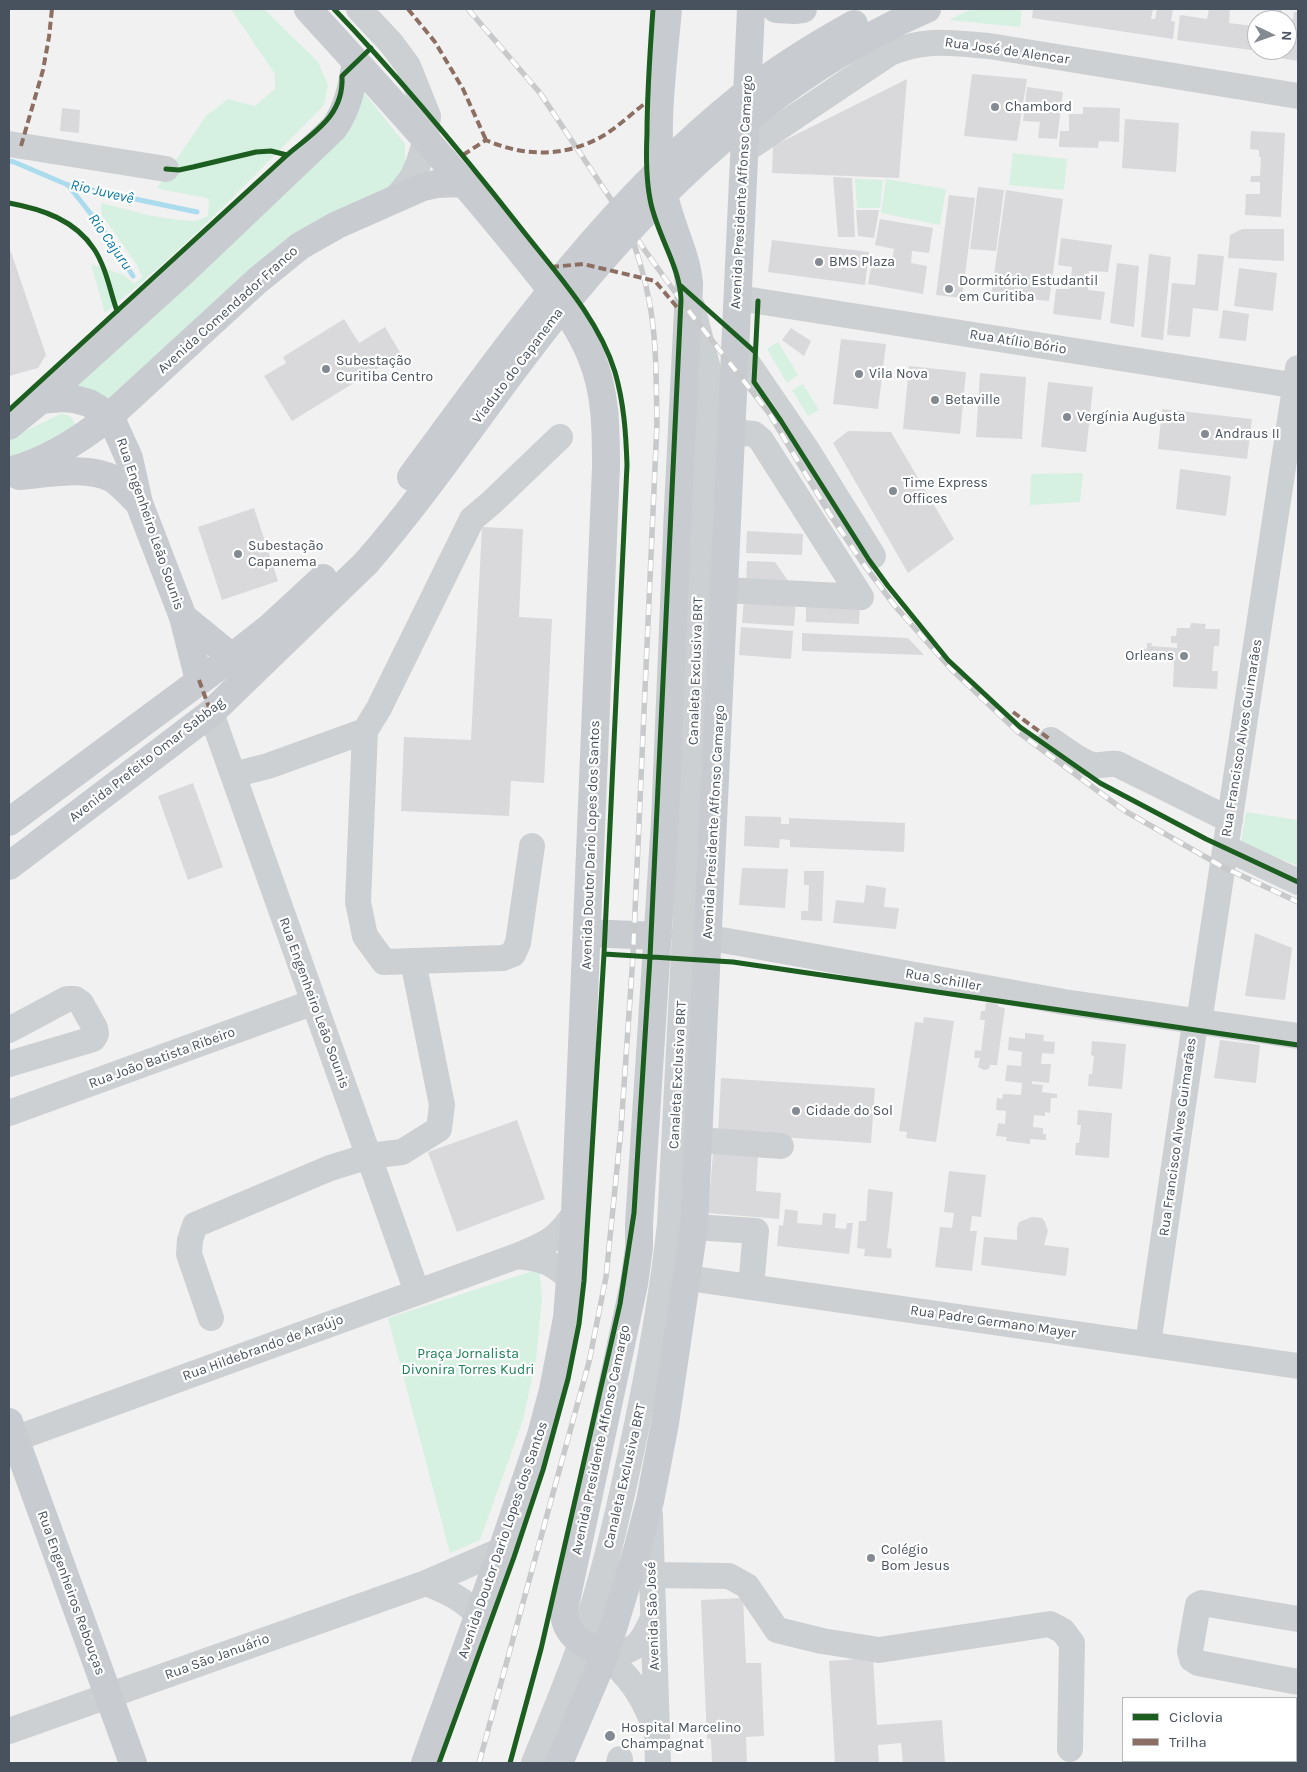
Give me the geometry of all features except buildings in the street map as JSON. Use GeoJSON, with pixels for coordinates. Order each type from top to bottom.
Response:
{"type":"FeatureCollection","features":[{"type":"Feature","properties":{"kind":"main road","name":"Avenida Doutor Dario Lopes dos Santos"},"geometry":{"type":"LineString","coordinates":[[308,9],[465,183],[542,279],[581,334],[600,380],[605,408],[606,468],[576,1213],[566,1318],[553,1390],[541,1435],[502,1550],[425,1763]]}},
{"type":"Feature","properties":{"kind":"main road","name":"Avenida Presidente Affonso Camargo"},"geometry":{"type":"LineString","coordinates":[[605,1655],[581,1642],[569,1631],[565,1624],[564,1610],[627,1320],[640,1248],[639,1224],[665,813],[689,283],[668,212],[662,185],[660,159],[661,102],[668,9]]}},
{"type":"Feature","properties":{"kind":"main road","name":"Avenida Presidente Affonso Camargo"},"geometry":{"type":"LineString","coordinates":[[559,1763],[605,1655],[650,1501],[665,1423],[688,1278],[694,1227],[698,1140],[696,938],[724,590],[751,9]]}},
{"type":"Feature","properties":{"kind":"main road"},"geometry":{"type":"LineString","coordinates":[[776,9],[803,9]]}},
{"type":"Feature","properties":{"kind":"main road","name":"Viaduto do Capanema"},"geometry":{"type":"LineString","coordinates":[[359,556],[402,489],[532,313],[586,249],[640,191],[710,123],[769,76],[824,41],[882,9]]}},
{"type":"Feature","properties":{"kind":"main road","name":"Viaduto do Capanema"},"geometry":{"type":"LineString","coordinates":[[359,556],[414,505],[569,298],[608,253],[668,190],[722,139],[786,89],[852,46],[888,26],[927,9]]}},
{"type":"Feature","properties":{"kind":"main road"},"geometry":{"type":"LineString","coordinates":[[9,426],[186,269],[334,128],[342,117],[348,103],[356,62]]}},
{"type":"Feature","properties":{"kind":"main road","name":"Avenida Comendador Franco"},"geometry":{"type":"LineString","coordinates":[[9,471],[37,462],[59,451],[95,428],[258,280],[300,246],[337,225],[423,186],[465,183]]}},
{"type":"Feature","properties":{"kind":"main road"},"geometry":{"type":"LineString","coordinates":[[40,400],[74,399],[89,403],[110,416]]}},
{"type":"Feature","properties":{"kind":"main road","name":"Rua Engenheiro Leão Sounis"},"geometry":{"type":"LineString","coordinates":[[110,416],[129,458],[140,503],[183,617],[199,680]]}},
{"type":"Feature","properties":{"kind":"main road"},"geometry":{"type":"LineString","coordinates":[[9,477],[75,472],[100,474],[114,480],[140,503]]}},
{"type":"Feature","properties":{"kind":"main road"},"geometry":{"type":"LineString","coordinates":[[9,819],[232,656],[359,556]]}},
{"type":"Feature","properties":{"kind":"main road","name":"Avenida Prefeito Omar Sabbag"},"geometry":{"type":"LineString","coordinates":[[9,866],[212,713],[359,556]]}},
{"type":"Feature","properties":{"kind":"main road","name":"Rua Engenheiro Leão Sounis"},"geometry":{"type":"LineString","coordinates":[[183,617],[232,656]]}},
{"type":"Feature","properties":{"kind":"main road","name":"Rua Schiller"},"geometry":{"type":"LineString","coordinates":[[587,933],[658,936]]}},
{"type":"Feature","properties":{"kind":"main road","name":"Rua Engenheiros Rebouças"},"geometry":{"type":"LineString","coordinates":[[11,1434],[133,1763]]}},
{"type":"Feature","properties":{"kind":"street"},"geometry":{"type":"LineString","coordinates":[[359,9],[391,43],[408,66],[428,116],[426,139],[419,162],[412,178],[396,197]]}},
{"type":"Feature","properties":{"kind":"street","name":"Rua José de Alencar"},"geometry":{"type":"LineString","coordinates":[[744,151],[890,53],[913,45],[938,42],[989,46],[1298,96]]}},
{"type":"Feature","properties":{"kind":"street"},"geometry":{"type":"LineString","coordinates":[[9,144],[166,169]]}},
{"type":"Feature","properties":{"kind":"street","name":"Canaleta Exclusiva BRT"},"geometry":{"type":"LineString","coordinates":[[534,1763],[581,1642],[598,1586],[622,1495],[643,1398],[665,1270],[696,938],[708,369],[688,293]]}},
{"type":"Feature","properties":{"kind":"street"},"geometry":{"type":"LineString","coordinates":[[737,321],[805,447],[873,556]]}},
{"type":"Feature","properties":{"kind":"street","name":"Canaleta Exclusiva BRT"},"geometry":{"type":"LineString","coordinates":[[708,369],[737,321]]}},
{"type":"Feature","properties":{"kind":"street","name":"Rua Atílio Bório"},"geometry":{"type":"LineString","coordinates":[[737,321],[1297,380]]}},
{"type":"Feature","properties":{"kind":"street","name":"Rua Francisco Alves Guimarães"},"geometry":{"type":"LineString","coordinates":[[1148,1344],[1194,1030],[1199,1022],[1297,380]]}},
{"type":"Feature","properties":{"kind":"street"},"geometry":{"type":"LineString","coordinates":[[724,590],[861,597],[758,437],[750,433],[732,432]]}},
{"type":"Feature","properties":{"kind":"street"},"geometry":{"type":"LineString","coordinates":[[532,846],[518,944],[513,954],[503,958],[384,962],[365,936],[358,902],[365,731],[379,708],[472,519],[492,503],[560,437]]}},
{"type":"Feature","properties":{"kind":"street","name":"Rua Engenheiro Leão Sounis"},"geometry":{"type":"LineString","coordinates":[[212,713],[417,1292]]}},
{"type":"Feature","properties":{"kind":"street"},"geometry":{"type":"LineString","coordinates":[[233,775],[268,766],[365,731]]}},
{"type":"Feature","properties":{"kind":"street"},"geometry":{"type":"LineString","coordinates":[[1051,740],[1087,763],[1095,766],[1117,764],[1230,820]]}},
{"type":"Feature","properties":{"kind":"street"},"geometry":{"type":"LineString","coordinates":[[1226,848],[1298,882]]}},
{"type":"Feature","properties":{"kind":"street","name":"Rua Schiller"},"geometry":{"type":"LineString","coordinates":[[658,936],[696,938],[1064,1002],[1298,1036]]}},
{"type":"Feature","properties":{"kind":"street"},"geometry":{"type":"LineString","coordinates":[[211,1318],[190,1254],[190,1240],[195,1225],[330,1168],[369,1156],[402,1152],[438,1129],[442,1105],[412,961]]}},
{"type":"Feature","properties":{"kind":"street"},"geometry":{"type":"LineString","coordinates":[[9,1030],[67,999],[75,999],[81,1003],[95,1028],[96,1034],[93,1038],[9,1064]]}},
{"type":"Feature","properties":{"kind":"street","name":"Rua João Batista Ribeiro"},"geometry":{"type":"LineString","coordinates":[[9,1113],[314,1002]]}},
{"type":"Feature","properties":{"kind":"street"},"geometry":{"type":"LineString","coordinates":[[698,1140],[781,1146]]}},
{"type":"Feature","properties":{"kind":"street","name":"Rua Hildebrando de Araújo"},"geometry":{"type":"LineString","coordinates":[[11,1434],[517,1256],[555,1238],[576,1213]]}},
{"type":"Feature","properties":{"kind":"street"},"geometry":{"type":"LineString","coordinates":[[694,1227],[756,1231],[752,1287]]}},
{"type":"Feature","properties":{"kind":"street","name":"Rua Hildebrando de Araújo"},"geometry":{"type":"LineString","coordinates":[[517,1256],[547,1261],[571,1279]]}},
{"type":"Feature","properties":{"kind":"street","name":"Rua Padre Germano Mayer"},"geometry":{"type":"LineString","coordinates":[[688,1278],[1298,1366]]}},
{"type":"Feature","properties":{"kind":"street","name":"Avenida São José"},"geometry":{"type":"LineString","coordinates":[[650,1501],[658,1763]]}},
{"type":"Feature","properties":{"kind":"street","name":"Rua São Januário"},"geometry":{"type":"LineString","coordinates":[[9,1731],[426,1583],[502,1550]]}},
{"type":"Feature","properties":{"kind":"street"},"geometry":{"type":"LineString","coordinates":[[652,1575],[729,1576],[747,1586],[777,1630],[822,1641],[879,1650],[1050,1624],[1063,1630],[1072,1643],[1070,1749]]}},
{"type":"Feature","properties":{"kind":"street"},"geometry":{"type":"LineString","coordinates":[[426,1583],[466,1602],[478,1616]]}},
{"type":"Feature","properties":{"kind":"street"},"geometry":{"type":"LineString","coordinates":[[1298,1619],[1202,1603],[1198,1605],[1190,1652],[1192,1659],[1198,1663],[1298,1682]]}},
{"type":"Feature","properties":{"kind":"street"},"geometry":{"type":"LineString","coordinates":[[605,1655],[626,1652],[637,1646],[646,1635],[653,1618]]}},
{"type":"Feature","properties":{"kind":"street","name":"Avenida São José"},"geometry":{"type":"LineString","coordinates":[[605,1655],[624,1673],[641,1694],[656,1730]]}},
{"type":"Feature","properties":{"kind":"green space"},"geometry":{"type":"Polygon","coordinates":[[[231,9],[264,9],[318,62],[328,85],[324,105],[163,264],[105,313],[91,264],[124,275],[134,284],[142,277],[137,265],[102,215],[101,203],[152,216],[180,220],[196,221],[208,216],[209,199],[157,188],[206,116],[228,99],[255,106],[275,89],[275,74],[231,9]]]}},
{"type":"Feature","properties":{"kind":"green space"},"geometry":{"type":"Polygon","coordinates":[[[971,9],[1022,9],[1020,27],[949,20],[971,9]]]}},
{"type":"Feature","properties":{"kind":"green space"},"geometry":{"type":"Polygon","coordinates":[[[364,93],[405,144],[405,167],[394,184],[108,404],[68,388],[364,93]]]}},
{"type":"Feature","properties":{"kind":"green space"},"geometry":{"type":"Polygon","coordinates":[[[1013,153],[1067,159],[1064,190],[1009,185],[1013,153]]]}},
{"type":"Feature","properties":{"kind":"green space"},"geometry":{"type":"Polygon","coordinates":[[[855,179],[883,180],[880,208],[857,208],[855,179]]]}},
{"type":"Feature","properties":{"kind":"green space"},"geometry":{"type":"Polygon","coordinates":[[[886,179],[946,189],[940,225],[881,213],[886,179]]]}},
{"type":"Feature","properties":{"kind":"green space"},"geometry":{"type":"Polygon","coordinates":[[[778,342],[798,375],[787,383],[767,349],[778,342]]]}},
{"type":"Feature","properties":{"kind":"green space"},"geometry":{"type":"Polygon","coordinates":[[[803,384],[819,410],[808,416],[792,390],[803,384]]]}},
{"type":"Feature","properties":{"kind":"green space"},"geometry":{"type":"Polygon","coordinates":[[[60,414],[71,417],[76,428],[9,463],[9,439],[60,414]]]}},
{"type":"Feature","properties":{"kind":"green space"},"geometry":{"type":"Polygon","coordinates":[[[1083,473],[1080,502],[1030,505],[1031,474],[1083,473]]]}},
{"type":"Feature","properties":{"kind":"green space"},"geometry":{"type":"Polygon","coordinates":[[[1246,812],[1298,820],[1298,866],[1241,843],[1246,812]]]}},
{"type":"Feature","properties":{"kind":"green space","name":"Praça Jornalista Divonira Torres Kudri"},"geometry":{"type":"Polygon","coordinates":[[[539,1269],[542,1298],[536,1359],[523,1420],[480,1540],[450,1553],[388,1318],[539,1269]]]}},
{"type":"Feature","properties":{"kind":"waterway","name":"Rio Juvevê"},"geometry":{"type":"LineString","coordinates":[[9,161],[68,185],[197,212]]}},
{"type":"Feature","properties":{"kind":"waterway","name":"Rio Cajuru"},"geometry":{"type":"LineString","coordinates":[[68,185],[102,228],[133,276]]}},
{"type":"Feature","properties":{"kind":"railway"},"geometry":{"type":"LineString","coordinates":[[468,9],[540,93],[646,252],[688,310],[769,413],[829,513],[862,562],[895,606],[951,669],[1018,732],[1125,811],[1223,867],[1298,902]]}},
{"type":"Feature","properties":{"kind":"railway"},"geometry":{"type":"LineString","coordinates":[[479,1763],[589,1362],[606,1277],[621,1129],[633,956],[657,423],[656,361],[652,315],[642,269],[625,219]]}},
{"type":"Feature","properties":{"kind":"marked path"},"geometry":{"type":"LineString","coordinates":[[21,146],[43,70],[52,9]]}},
{"type":"Feature","properties":{"kind":"marked path"},"geometry":{"type":"LineString","coordinates":[[408,9],[435,42],[463,89],[486,140]]}},
{"type":"Feature","properties":{"kind":"marked path"},"geometry":{"type":"LineString","coordinates":[[463,155],[486,140],[500,146],[530,152],[559,151],[587,144],[619,125],[647,102]]}},
{"type":"Feature","properties":{"kind":"marked path"},"geometry":{"type":"LineString","coordinates":[[551,267],[583,264],[655,281],[681,312]]}},
{"type":"Feature","properties":{"kind":"marked path"},"geometry":{"type":"LineString","coordinates":[[199,680],[211,713]]}},
{"type":"Feature","properties":{"kind":"marked path"},"geometry":{"type":"LineString","coordinates":[[1013,712],[1051,740]]}},
{"type":"Feature","properties":{"kind":"cycle path"},"geometry":{"type":"LineString","coordinates":[[334,9],[453,143],[561,278],[587,314],[598,332],[615,372],[626,442],[627,465],[604,954],[584,1281],[579,1324],[568,1379],[543,1470],[514,1557],[439,1763]]}},
{"type":"Feature","properties":{"kind":"cycle path"},"geometry":{"type":"LineString","coordinates":[[510,1763],[541,1649],[620,1304],[634,1213],[650,957],[681,300],[677,274],[657,225],[648,183],[646,159],[653,9]]}},
{"type":"Feature","properties":{"kind":"cycle path"},"geometry":{"type":"LineString","coordinates":[[9,410],[287,155],[317,130],[333,113],[341,90],[342,76],[371,48]]}},
{"type":"Feature","properties":{"kind":"cycle path"},"geometry":{"type":"LineString","coordinates":[[166,169],[179,170],[256,152],[271,151],[287,155]]}},
{"type":"Feature","properties":{"kind":"cycle path"},"geometry":{"type":"LineString","coordinates":[[9,203],[57,217],[77,230],[94,249],[102,263],[117,311]]}},
{"type":"Feature","properties":{"kind":"cycle path"},"geometry":{"type":"LineString","coordinates":[[681,286],[755,352]]}},
{"type":"Feature","properties":{"kind":"cycle path"},"geometry":{"type":"LineString","coordinates":[[758,301],[754,382],[781,421],[869,560],[948,660],[1020,727],[1100,783],[1206,839],[1298,882]]}},
{"type":"Feature","properties":{"kind":"cycle path"},"geometry":{"type":"LineString","coordinates":[[604,954],[733,962],[1298,1045]]}},
{"type":"Feature","properties":{"kind":"place","name":"Chambord"},"geometry":{"type":"Point","coordinates":[995,107]}},
{"type":"Feature","properties":{"kind":"place","name":"BMS Plaza"},"geometry":{"type":"Point","coordinates":[819,262]}},
{"type":"Feature","properties":{"kind":"place","name":"Dormitório Estudantil em Curitiba"},"geometry":{"type":"Point","coordinates":[949,289]}},
{"type":"Feature","properties":{"kind":"place","name":"Subestação Curitiba Centro"},"geometry":{"type":"Point","coordinates":[326,369]}},
{"type":"Feature","properties":{"kind":"place","name":"Vila Nova"},"geometry":{"type":"Point","coordinates":[859,374]}},
{"type":"Feature","properties":{"kind":"place","name":"Betaville"},"geometry":{"type":"Point","coordinates":[935,400]}},
{"type":"Feature","properties":{"kind":"place","name":"Vergínia Augusta"},"geometry":{"type":"Point","coordinates":[1067,417]}},
{"type":"Feature","properties":{"kind":"place","name":"Andraus II"},"geometry":{"type":"Point","coordinates":[1205,434]}},
{"type":"Feature","properties":{"kind":"place","name":"Time Express Offices"},"geometry":{"type":"Point","coordinates":[893,491]}},
{"type":"Feature","properties":{"kind":"place","name":"Subestação Capanema"},"geometry":{"type":"Point","coordinates":[238,554]}},
{"type":"Feature","properties":{"kind":"place","name":"Orleans"},"geometry":{"type":"Point","coordinates":[1184,656]}},
{"type":"Feature","properties":{"kind":"place","name":"Cidade do Sol"},"geometry":{"type":"Point","coordinates":[796,1111]}},
{"type":"Feature","properties":{"kind":"place","name":"Colégio Bom Jesus"},"geometry":{"type":"Point","coordinates":[871,1558]}},
{"type":"Feature","properties":{"kind":"place","name":"Hospital Marcelino Champagnat"},"geometry":{"type":"Point","coordinates":[610,1736]}}]}
